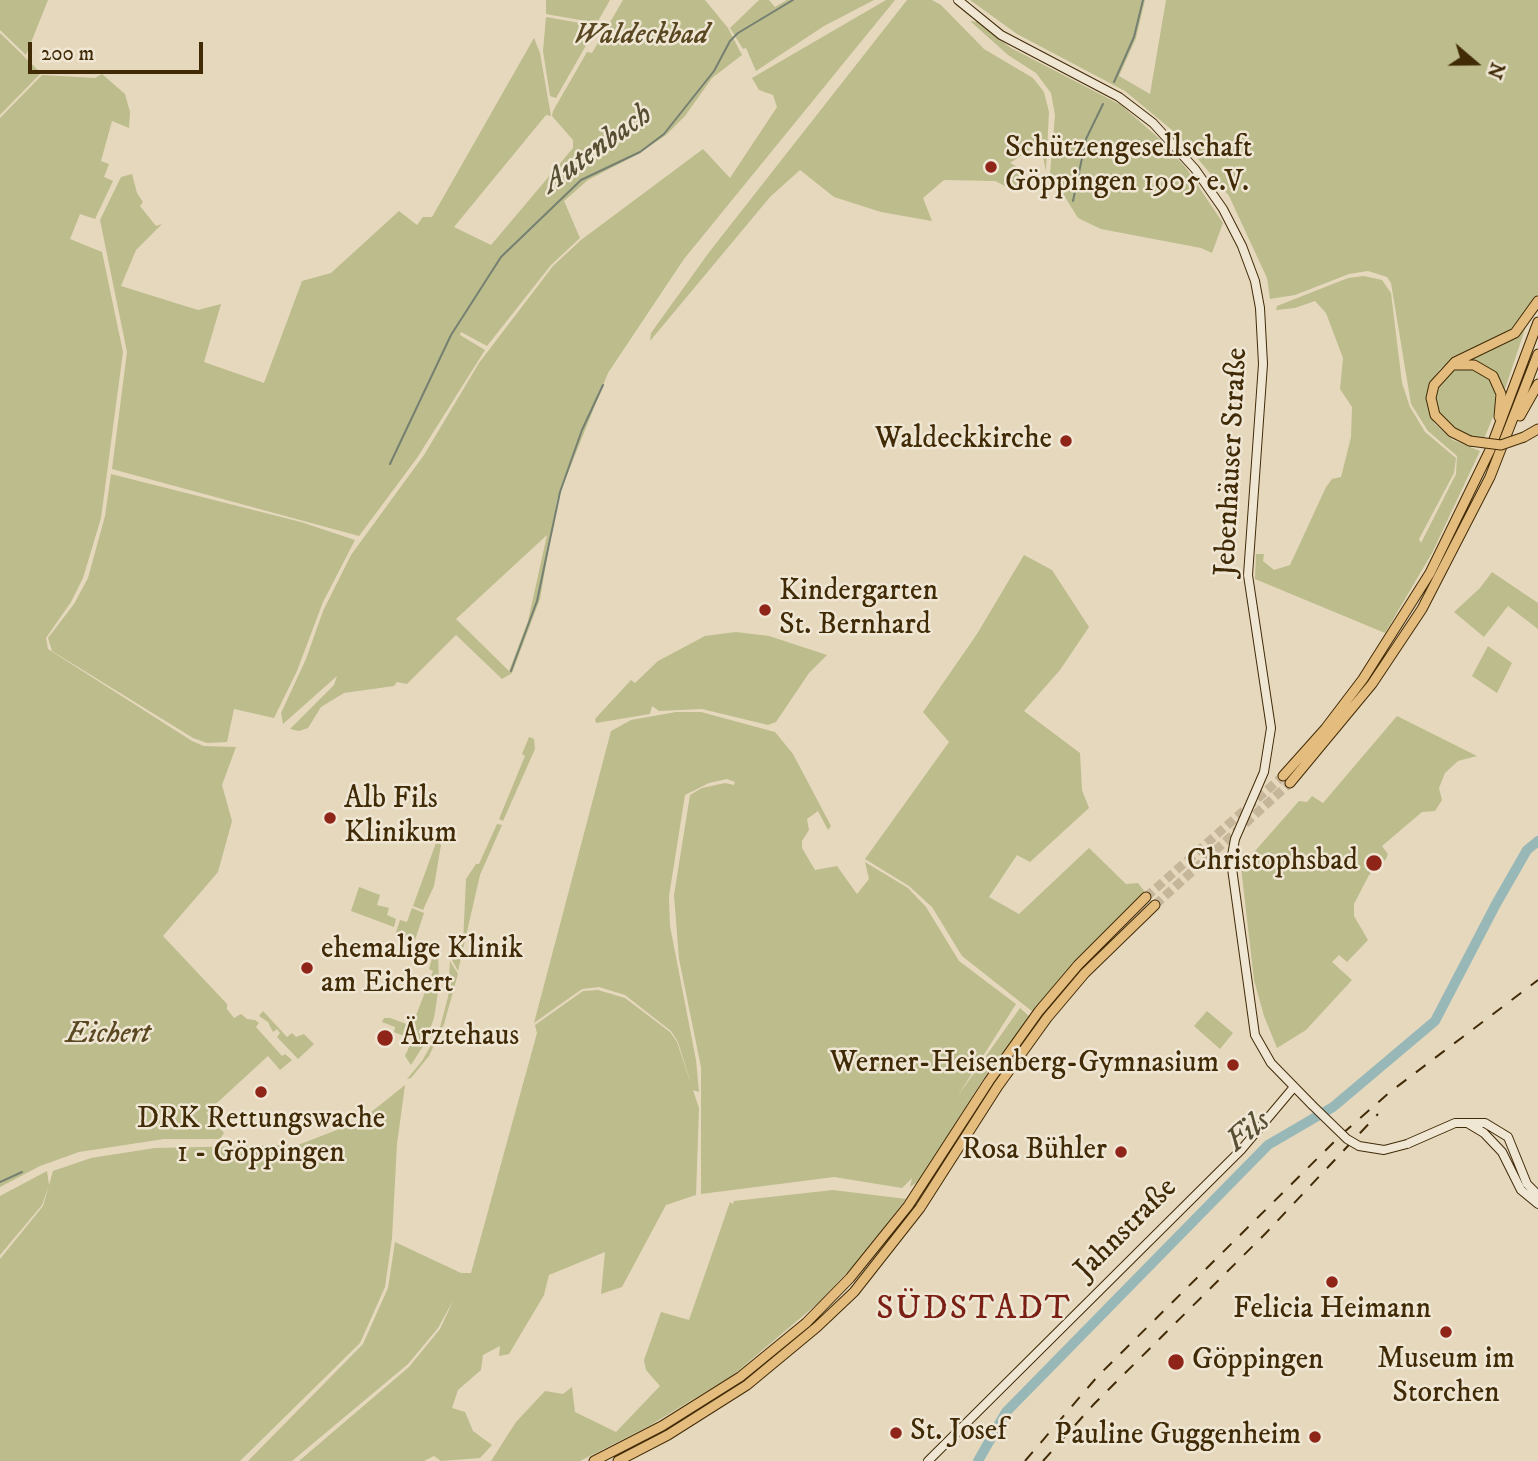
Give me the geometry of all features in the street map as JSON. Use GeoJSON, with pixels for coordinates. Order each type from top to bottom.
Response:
{"type":"FeatureCollection","features":[{"type":"Feature","properties":{"kind":"highway"},"geometry":{"type":"LineString","coordinates":[[1538,301],[1515,333],[1450,366],[1434,385],[1432,405],[1442,424],[1470,441],[1501,444],[1524,438],[1538,429]]}},
{"type":"Feature","properties":{"kind":"highway"},"geometry":{"type":"LineString","coordinates":[[1538,322],[1500,426],[1465,507],[1412,605],[1286,780],[1372,684],[1422,609],[1474,511],[1512,425],[1538,354]]}},
{"type":"Feature","properties":{"kind":"highway"},"geometry":{"type":"LineString","coordinates":[[1450,366],[1474,365],[1493,376],[1502,394],[1500,426]]}},
{"type":"Feature","properties":{"kind":"highway"},"geometry":{"type":"LineString","coordinates":[[1512,425],[1538,384]]}},
{"type":"Feature","properties":{"kind":"highway"},"geometry":{"type":"LineString","coordinates":[[594,1461],[705,1400],[766,1357],[850,1278],[908,1206],[989,1081],[1039,1011],[1078,965],[1146,897]]}},
{"type":"Feature","properties":{"kind":"highway"},"geometry":{"type":"LineString","coordinates":[[618,1461],[722,1402],[773,1365],[854,1292],[920,1208],[998,1086],[1047,1018],[1085,973],[1155,905]]}},
{"type":"Feature","properties":{"kind":"main road","name":"Jebenhäuser Straße"},"geometry":{"type":"LineString","coordinates":[[958,0],[1002,35],[1138,110],[1195,169],[1223,209],[1242,246],[1255,281],[1262,328],[1262,390],[1248,575],[1271,726],[1266,764],[1235,839],[1231,861],[1255,1035],[1262,1051],[1293,1087],[1359,1146],[1384,1150],[1407,1144],[1443,1127],[1467,1123],[1485,1123],[1496,1128],[1508,1137],[1527,1184],[1538,1195]]}},
{"type":"Feature","properties":{"kind":"main road","name":"Jahnstraße"},"geometry":{"type":"LineString","coordinates":[[928,1461],[1241,1150],[1293,1087]]}},
{"type":"Feature","properties":{"kind":"main road"},"geometry":{"type":"LineString","coordinates":[[1467,1123],[1484,1133],[1502,1152],[1521,1190],[1538,1205]]}},
{"type":"Feature","properties":{"kind":"green space"},"geometry":{"type":"Polygon","coordinates":[[[0,0],[48,0],[26,55],[0,30],[0,0]]]}},
{"type":"Feature","properties":{"kind":"green space"},"geometry":{"type":"Polygon","coordinates":[[[546,0],[610,0],[597,23],[546,14],[546,0]]]}},
{"type":"Feature","properties":{"kind":"green space","name":"Waldeckbad"},"geometry":{"type":"Polygon","coordinates":[[[623,0],[705,0],[728,28],[742,55],[712,78],[685,116],[666,135],[640,153],[588,180],[564,201],[580,238],[551,265],[487,346],[461,332],[460,335],[485,350],[417,458],[359,536],[112,469],[127,352],[100,220],[121,177],[132,174],[137,193],[143,202],[140,206],[156,226],[162,224],[136,250],[121,286],[198,310],[221,304],[204,362],[264,383],[302,281],[331,273],[399,211],[417,225],[423,217],[432,217],[534,38],[540,53],[551,116],[546,115],[454,227],[491,245],[573,148],[573,140],[552,116],[553,111],[587,52],[592,53],[623,0]]]}},
{"type":"Feature","properties":{"kind":"green space"},"geometry":{"type":"Polygon","coordinates":[[[759,0],[769,0],[775,7],[787,0],[874,0],[824,26],[756,71],[746,48],[743,49],[730,28],[759,0]]]}},
{"type":"Feature","properties":{"kind":"green space"},"geometry":{"type":"Polygon","coordinates":[[[886,0],[895,0],[684,259],[608,373],[557,500],[540,599],[512,673],[502,679],[456,635],[407,684],[397,682],[394,686],[344,693],[321,707],[308,728],[299,731],[290,729],[334,685],[337,676],[283,724],[281,713],[306,659],[323,611],[351,555],[424,455],[479,363],[553,266],[581,240],[703,149],[730,178],[777,107],[773,95],[759,90],[752,78],[886,0]],[[547,535],[456,619],[509,671],[528,621],[547,535]]]}},
{"type":"Feature","properties":{"kind":"green space"},"geometry":{"type":"Polygon","coordinates":[[[907,0],[932,0],[941,5],[984,49],[1033,78],[1044,92],[1049,112],[1046,171],[1040,143],[1010,163],[1025,171],[1015,191],[995,181],[944,180],[923,198],[932,221],[881,212],[834,197],[800,170],[770,197],[650,341],[651,333],[710,251],[907,0]]]}},
{"type":"Feature","properties":{"kind":"green space"},"geometry":{"type":"Polygon","coordinates":[[[970,0],[1145,0],[1136,38],[1119,76],[1150,94],[1166,0],[1538,0],[1538,294],[1530,312],[1512,332],[1450,362],[1440,369],[1429,386],[1429,413],[1435,424],[1453,440],[1480,451],[1432,553],[1385,633],[1255,579],[1256,554],[1264,554],[1263,561],[1274,570],[1290,565],[1326,487],[1332,479],[1341,477],[1351,437],[1352,407],[1340,389],[1343,358],[1326,313],[1315,301],[1295,308],[1276,310],[1277,306],[1348,278],[1364,276],[1382,280],[1391,293],[1402,383],[1410,407],[1425,432],[1456,458],[1454,473],[1419,539],[1421,543],[1456,474],[1457,456],[1428,431],[1411,404],[1391,283],[1387,277],[1368,271],[1349,274],[1295,295],[1270,299],[1267,278],[1229,196],[1178,135],[1125,91],[1017,34],[970,0]]]}},
{"type":"Feature","properties":{"kind":"green space"},"geometry":{"type":"Polygon","coordinates":[[[546,17],[597,26],[556,98],[550,96],[543,51],[546,17]]]}},
{"type":"Feature","properties":{"kind":"green space"},"geometry":{"type":"Polygon","coordinates":[[[970,21],[977,22],[1011,48],[1121,105],[1162,141],[1186,168],[1223,223],[1212,253],[1201,248],[1101,229],[1078,218],[1050,173],[1055,115],[1051,93],[1036,73],[1008,55],[970,21]]]}},
{"type":"Feature","properties":{"kind":"green space"},"geometry":{"type":"Polygon","coordinates":[[[0,33],[41,73],[0,115],[0,33]]]}},
{"type":"Feature","properties":{"kind":"green space","name":"Eichert"},"geometry":{"type":"Polygon","coordinates":[[[102,74],[125,94],[130,112],[129,128],[112,121],[101,161],[109,164],[104,177],[113,181],[95,219],[80,214],[70,239],[102,252],[123,352],[101,518],[83,578],[71,602],[46,638],[48,649],[192,741],[204,746],[236,747],[222,785],[232,821],[218,872],[163,936],[227,1004],[227,1009],[234,1018],[241,1014],[247,1019],[255,1020],[259,1023],[256,1027],[282,1056],[285,1054],[292,1060],[280,1070],[268,1056],[206,1113],[224,1133],[220,1139],[164,1139],[79,1152],[40,1166],[0,1187],[0,118],[42,75],[95,78],[102,74]]]}},
{"type":"Feature","properties":{"kind":"green space"},"geometry":{"type":"Polygon","coordinates":[[[1526,326],[1504,392],[1495,374],[1480,364],[1465,361],[1512,339],[1526,326]]]}},
{"type":"Feature","properties":{"kind":"green space"},"geometry":{"type":"Polygon","coordinates":[[[1464,367],[1488,376],[1494,385],[1496,409],[1484,439],[1459,432],[1443,421],[1435,400],[1440,382],[1454,370],[1464,367]]]}},
{"type":"Feature","properties":{"kind":"green space"},"geometry":{"type":"Polygon","coordinates":[[[111,474],[301,522],[355,540],[323,602],[297,671],[274,718],[234,709],[227,742],[207,743],[193,738],[52,651],[48,638],[74,604],[88,578],[105,516],[111,474]]]}},
{"type":"Feature","properties":{"kind":"green space"},"geometry":{"type":"Polygon","coordinates":[[[1024,555],[1052,570],[1089,627],[1060,670],[1024,711],[1080,753],[1082,790],[1089,808],[1030,862],[1017,855],[989,897],[1019,914],[1089,848],[1126,884],[1138,883],[1145,892],[1072,965],[1033,1012],[962,956],[932,907],[909,886],[865,859],[949,742],[923,712],[977,634],[1024,555]]]}},
{"type":"Feature","properties":{"kind":"green space"},"geometry":{"type":"Polygon","coordinates":[[[1492,572],[1538,603],[1538,629],[1508,606],[1484,637],[1454,612],[1480,588],[1492,572]]]}},
{"type":"Feature","properties":{"kind":"green space"},"geometry":{"type":"Polygon","coordinates":[[[736,632],[769,636],[827,655],[809,673],[776,722],[768,725],[702,709],[659,711],[652,706],[650,714],[596,723],[595,719],[631,680],[635,683],[658,661],[705,636],[736,632]]]}},
{"type":"Feature","properties":{"kind":"green space"},"geometry":{"type":"Polygon","coordinates":[[[1488,646],[1512,663],[1497,693],[1472,676],[1488,646]]]}},
{"type":"Feature","properties":{"kind":"green space"},"geometry":{"type":"Polygon","coordinates":[[[676,712],[701,712],[775,732],[793,754],[831,826],[828,830],[818,811],[807,819],[809,830],[802,841],[802,848],[815,870],[837,866],[857,894],[869,879],[865,862],[908,888],[926,907],[959,961],[1016,1004],[957,1097],[1020,1008],[1030,1017],[985,1076],[919,1181],[910,1187],[912,1178],[902,1188],[834,1177],[701,1194],[701,1067],[679,959],[674,895],[690,795],[702,788],[725,783],[734,785],[735,782],[727,779],[709,783],[685,795],[669,896],[670,926],[696,1060],[699,1092],[693,1090],[678,1042],[671,1031],[625,995],[599,987],[582,989],[534,1023],[611,731],[631,720],[676,712]]]}},
{"type":"Feature","properties":{"kind":"green space"},"geometry":{"type":"Polygon","coordinates":[[[1397,716],[1477,756],[1458,761],[1445,773],[1439,788],[1442,800],[1435,811],[1422,812],[1382,846],[1388,854],[1386,859],[1369,875],[1354,904],[1354,916],[1368,940],[1347,962],[1339,955],[1332,962],[1352,980],[1306,1030],[1277,1048],[1254,980],[1241,867],[1299,801],[1307,802],[1312,796],[1323,803],[1397,716]]]}},
{"type":"Feature","properties":{"kind":"green space"},"geometry":{"type":"Polygon","coordinates":[[[529,737],[534,739],[535,749],[503,821],[499,819],[525,756],[522,754],[529,737]]]}},
{"type":"Feature","properties":{"kind":"green space"},"geometry":{"type":"Polygon","coordinates":[[[497,824],[502,825],[480,875],[458,971],[452,960],[452,952],[463,944],[466,879],[476,864],[479,864],[497,824]]]}},
{"type":"Feature","properties":{"kind":"green space"},"geometry":{"type":"Polygon","coordinates":[[[437,840],[441,845],[434,886],[423,910],[413,906],[437,840]]]}},
{"type":"Feature","properties":{"kind":"green space"},"geometry":{"type":"Polygon","coordinates":[[[359,887],[380,895],[377,905],[389,908],[387,915],[396,919],[394,927],[351,911],[359,887]]]}},
{"type":"Feature","properties":{"kind":"green space"},"geometry":{"type":"Polygon","coordinates":[[[412,908],[424,913],[415,940],[395,935],[400,920],[407,922],[412,908]]]}},
{"type":"Feature","properties":{"kind":"green space"},"geometry":{"type":"Polygon","coordinates":[[[438,951],[439,986],[434,1018],[425,1043],[411,1065],[405,1056],[414,1036],[411,1034],[409,1038],[394,1032],[395,1027],[382,1022],[384,1018],[390,1018],[412,1026],[433,971],[429,969],[433,955],[438,951]]]}},
{"type":"Feature","properties":{"kind":"green space"},"geometry":{"type":"Polygon","coordinates":[[[450,961],[458,974],[444,1024],[429,1056],[411,1078],[407,1079],[422,1061],[439,1031],[448,997],[450,961]]]}},
{"type":"Feature","properties":{"kind":"green space"},"geometry":{"type":"Polygon","coordinates":[[[598,990],[625,998],[670,1032],[677,1042],[699,1108],[696,1195],[666,1205],[622,1287],[601,1294],[605,1252],[549,1275],[544,1295],[509,1354],[499,1356],[500,1346],[483,1355],[481,1370],[458,1390],[452,1408],[465,1412],[473,1431],[492,1445],[480,1458],[441,1461],[434,1456],[424,1461],[299,1461],[409,1367],[440,1329],[454,1299],[438,1328],[408,1364],[292,1461],[248,1461],[363,1344],[388,1288],[395,1242],[461,1273],[471,1273],[537,1033],[535,1025],[583,991],[598,990]]]}},
{"type":"Feature","properties":{"kind":"green space"},"geometry":{"type":"Polygon","coordinates":[[[263,1011],[287,1037],[292,1033],[296,1037],[304,1034],[314,1044],[298,1059],[277,1037],[280,1033],[277,1029],[273,1032],[268,1022],[259,1016],[263,1011]]]}},
{"type":"Feature","properties":{"kind":"green space"},"geometry":{"type":"Polygon","coordinates":[[[1207,1011],[1233,1033],[1220,1049],[1194,1026],[1207,1011]]]}},
{"type":"Feature","properties":{"kind":"green space"},"geometry":{"type":"Polygon","coordinates":[[[405,1085],[397,1144],[392,1238],[385,1287],[360,1343],[240,1461],[0,1461],[0,1259],[43,1206],[53,1171],[91,1158],[155,1148],[298,1145],[360,1121],[405,1085]]]}},
{"type":"Feature","properties":{"kind":"green space"},"geometry":{"type":"Polygon","coordinates":[[[47,1171],[49,1185],[42,1205],[0,1255],[0,1196],[47,1171]]]}},
{"type":"Feature","properties":{"kind":"green space"},"geometry":{"type":"Polygon","coordinates":[[[833,1190],[906,1199],[855,1264],[817,1304],[733,1375],[649,1426],[580,1461],[491,1461],[516,1422],[545,1391],[563,1394],[572,1387],[575,1412],[616,1432],[660,1386],[646,1370],[644,1360],[661,1312],[689,1320],[730,1202],[733,1204],[734,1201],[833,1190]]]}},
{"type":"Feature","properties":{"kind":"waterway","name":"Autenbach"},"geometry":{"type":"LineString","coordinates":[[390,464],[451,335],[501,257],[581,180],[640,152],[664,134],[714,71],[730,41],[738,33],[793,0]]}},
{"type":"Feature","properties":{"kind":"waterway"},"geometry":{"type":"LineString","coordinates":[[1114,82],[1134,37],[1143,0]]}},
{"type":"Feature","properties":{"kind":"waterway"},"geometry":{"type":"LineString","coordinates":[[1073,201],[1086,139],[1103,104]]}},
{"type":"Feature","properties":{"kind":"waterway"},"geometry":{"type":"LineString","coordinates":[[511,671],[537,601],[560,492],[582,430],[603,385]]}},
{"type":"Feature","properties":{"kind":"waterway","name":"Fils"},"geometry":{"type":"LineString","coordinates":[[978,1461],[1006,1412],[1268,1145],[1333,1107],[1435,1021],[1496,904],[1527,850],[1538,841]]}},
{"type":"Feature","properties":{"kind":"waterway"},"geometry":{"type":"LineString","coordinates":[[0,1182],[22,1172]]}},
{"type":"Feature","properties":{"kind":"tunnel"},"geometry":{"type":"LineString","coordinates":[[1146,897],[1283,776]]}},
{"type":"Feature","properties":{"kind":"tunnel"},"geometry":{"type":"LineString","coordinates":[[1155,905],[1290,783]]}},
{"type":"Feature","properties":{"kind":"railway"},"geometry":{"type":"LineString","coordinates":[[1025,1461],[1097,1377],[1342,1134],[1390,1092],[1538,980]]}},
{"type":"Feature","properties":{"kind":"railway"},"geometry":{"type":"LineString","coordinates":[[1043,1461],[1094,1404],[1265,1234],[1378,1114]]}},
{"type":"Feature","properties":{"kind":"place","name":"Schützengesellschaft Göppingen 1905 e.V."},"geometry":{"type":"Point","coordinates":[991,167]}},
{"type":"Feature","properties":{"kind":"place","name":"Waldeckkirche"},"geometry":{"type":"Point","coordinates":[1066,441]}},
{"type":"Feature","properties":{"kind":"place","name":"Kindergarten St. Bernhard"},"geometry":{"type":"Point","coordinates":[765,610]}},
{"type":"Feature","properties":{"kind":"place","name":"Alb Fils Klinikum"},"geometry":{"type":"Point","coordinates":[330,818]}},
{"type":"Feature","properties":{"kind":"place","name":"Christophsbad"},"geometry":{"type":"Point","coordinates":[1374,863]}},
{"type":"Feature","properties":{"kind":"place","name":"ehemalige Klinik am Eichert"},"geometry":{"type":"Point","coordinates":[307,968]}},
{"type":"Feature","properties":{"kind":"place","name":"Ärztehaus"},"geometry":{"type":"Point","coordinates":[385,1038]}},
{"type":"Feature","properties":{"kind":"place","name":"Werner-Heisenberg-Gymnasium"},"geometry":{"type":"Point","coordinates":[1233,1065]}},
{"type":"Feature","properties":{"kind":"place","name":"DRK Rettungswache 1 - Göppingen"},"geometry":{"type":"Point","coordinates":[261,1092]}},
{"type":"Feature","properties":{"kind":"place","name":"Rosa Bühler"},"geometry":{"type":"Point","coordinates":[1121,1152]}},
{"type":"Feature","properties":{"kind":"place","name":"Felicia Heimann"},"geometry":{"type":"Point","coordinates":[1332,1282]}},
{"type":"Feature","properties":{"kind":"place","name":"Museum im Storchen"},"geometry":{"type":"Point","coordinates":[1446,1332]}},
{"type":"Feature","properties":{"kind":"place","name":"Göppingen"},"geometry":{"type":"Point","coordinates":[1176,1362]}},
{"type":"Feature","properties":{"kind":"place","name":"St. Josef"},"geometry":{"type":"Point","coordinates":[896,1433]}},
{"type":"Feature","properties":{"kind":"place","name":"Pauline Guggenheim"},"geometry":{"type":"Point","coordinates":[1315,1437]}},
{"type":"Feature","properties":{"kind":"district","name":"SÜDSTADT"},"geometry":{"type":"Point","coordinates":[974,1311]}}]}
